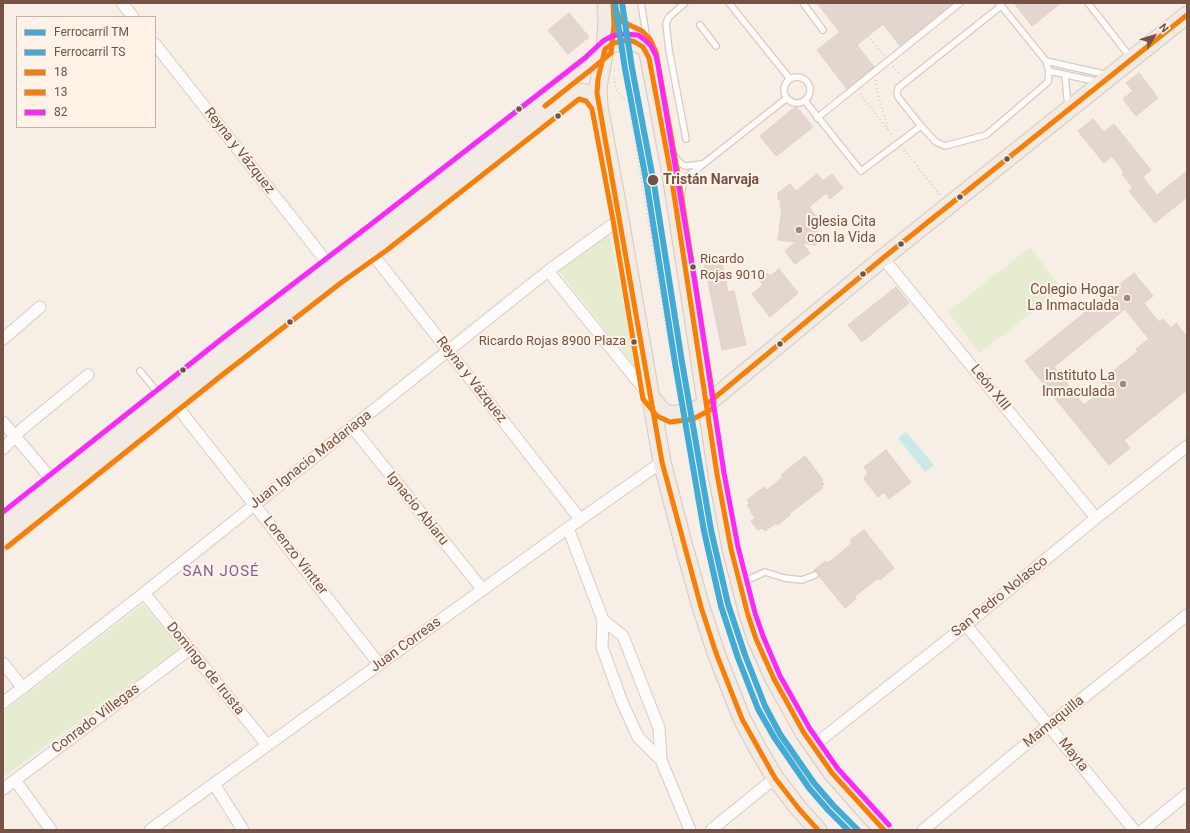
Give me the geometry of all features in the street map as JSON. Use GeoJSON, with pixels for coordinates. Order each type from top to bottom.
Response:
{"type":"FeatureCollection","features":[{"type":"Feature","properties":{"kind":"main road"},"geometry":{"type":"LineString","coordinates":[[818,830],[799,809],[775,778],[742,719],[716,654],[696,592],[662,462],[597,93],[607,74],[605,49],[607,24],[606,3],[614,23],[621,29],[637,36],[646,47],[650,62],[679,229],[718,481],[739,584],[752,627],[765,658],[793,714],[813,746],[832,773],[884,830]]}},
{"type":"Feature","properties":{"kind":"main road"},"geometry":{"type":"LineString","coordinates":[[650,396],[662,411],[671,415],[691,412],[707,404],[883,258],[1187,15]]}},
{"type":"Feature","properties":{"kind":"main road"},"geometry":{"type":"LineString","coordinates":[[366,247],[614,43],[631,40],[640,45],[650,62]]}},
{"type":"Feature","properties":{"kind":"main road"},"geometry":{"type":"LineString","coordinates":[[3,521],[53,481],[167,397],[334,270],[574,94],[577,92],[586,93],[594,98],[599,106]]}},
{"type":"Feature","properties":{"kind":"main road"},"geometry":{"type":"LineString","coordinates":[[3,542],[167,397]]}},
{"type":"Feature","properties":{"kind":"street"},"geometry":{"type":"LineString","coordinates":[[122,3],[132,16]]}},
{"type":"Feature","properties":{"kind":"street","name":"Reyna y Vázquez"},"geometry":{"type":"LineString","coordinates":[[156,45],[334,270]]}},
{"type":"Feature","properties":{"kind":"street","name":"Juan Ignacio Madariaga"},"geometry":{"type":"LineString","coordinates":[[3,703],[352,428],[548,271],[620,219]]}},
{"type":"Feature","properties":{"kind":"street","name":"Reyna y Vázquez"},"geometry":{"type":"LineString","coordinates":[[366,247],[580,519]]}},
{"type":"Feature","properties":{"kind":"street","name":"León XIII"},"geometry":{"type":"LineString","coordinates":[[883,258],[1096,518]]}},
{"type":"Feature","properties":{"kind":"street"},"geometry":{"type":"LineString","coordinates":[[548,271],[650,396]]}},
{"type":"Feature","properties":{"kind":"street"},"geometry":{"type":"LineString","coordinates":[[3,339],[40,306]]}},
{"type":"Feature","properties":{"kind":"street"},"geometry":{"type":"LineString","coordinates":[[3,448],[22,429],[88,375]]}},
{"type":"Feature","properties":{"kind":"street","name":"Lorenzo Vintter"},"geometry":{"type":"LineString","coordinates":[[167,397],[255,504],[379,664]]}},
{"type":"Feature","properties":{"kind":"street"},"geometry":{"type":"LineString","coordinates":[[3,422],[53,481]]}},
{"type":"Feature","properties":{"kind":"street","name":"Ignacio Abiaru"},"geometry":{"type":"LineString","coordinates":[[352,428],[483,590]]}},
{"type":"Feature","properties":{"kind":"street","name":"San Pedro Nolasco"},"geometry":{"type":"LineString","coordinates":[[813,746],[966,625],[1096,518],[1187,446]]}},
{"type":"Feature","properties":{"kind":"street","name":"Juan Correas"},"geometry":{"type":"LineString","coordinates":[[150,830],[580,519],[662,462]]}},
{"type":"Feature","properties":{"kind":"street"},"geometry":{"type":"LineString","coordinates":[[568,528],[603,620],[602,647],[622,702],[638,737],[661,760]]}},
{"type":"Feature","properties":{"kind":"street","name":"Domingo de Irusta"},"geometry":{"type":"LineString","coordinates":[[144,592],[267,745]]}},
{"type":"Feature","properties":{"kind":"street","name":"Mamaquilla"},"geometry":{"type":"LineString","coordinates":[[923,830],[1049,725],[1187,615]]}},
{"type":"Feature","properties":{"kind":"street"},"geometry":{"type":"LineString","coordinates":[[603,620],[623,636],[659,728],[661,760],[690,830]]}},
{"type":"Feature","properties":{"kind":"street","name":"Mayta"},"geometry":{"type":"LineString","coordinates":[[966,625],[1134,830]]}},
{"type":"Feature","properties":{"kind":"street","name":"Conrado Villegas"},"geometry":{"type":"LineString","coordinates":[[3,789],[190,649]]}},
{"type":"Feature","properties":{"kind":"street"},"geometry":{"type":"LineString","coordinates":[[3,663],[23,688]]}},
{"type":"Feature","properties":{"kind":"street"},"geometry":{"type":"LineString","coordinates":[[712,830],[775,778]]}},
{"type":"Feature","properties":{"kind":"street"},"geometry":{"type":"LineString","coordinates":[[15,780],[51,830]]}},
{"type":"Feature","properties":{"kind":"street"},"geometry":{"type":"LineString","coordinates":[[214,784],[243,830]]}},
{"type":"Feature","properties":{"kind":"street"},"geometry":{"type":"LineString","coordinates":[[1143,830],[1187,794]]}},
{"type":"Feature","properties":{"kind":"lane"},"geometry":{"type":"LineString","coordinates":[[641,3],[650,62]]}},
{"type":"Feature","properties":{"kind":"lane"},"geometry":{"type":"LineString","coordinates":[[685,3],[669,17],[666,23],[669,50],[686,139]]}},
{"type":"Feature","properties":{"kind":"lane"},"geometry":{"type":"LineString","coordinates":[[729,3],[790,79]]}},
{"type":"Feature","properties":{"kind":"lane"},"geometry":{"type":"LineString","coordinates":[[802,3],[823,30]]}},
{"type":"Feature","properties":{"kind":"lane"},"geometry":{"type":"LineString","coordinates":[[817,118],[960,3]]}},
{"type":"Feature","properties":{"kind":"lane"},"geometry":{"type":"LineString","coordinates":[[1088,3],[1132,59]]}},
{"type":"Feature","properties":{"kind":"lane"},"geometry":{"type":"LineString","coordinates":[[1000,5],[1046,61],[1048,82],[986,135],[944,146],[936,142],[921,126],[898,97],[897,93],[898,88],[1000,5]]}},
{"type":"Feature","properties":{"kind":"lane"},"geometry":{"type":"LineString","coordinates":[[700,25],[716,46]]}},
{"type":"Feature","properties":{"kind":"lane"},"geometry":{"type":"LineString","coordinates":[[1046,61],[1107,79]]}},
{"type":"Feature","properties":{"kind":"lane"},"geometry":{"type":"LineString","coordinates":[[1048,71],[1065,75],[1107,79]]}},
{"type":"Feature","properties":{"kind":"lane"},"geometry":{"type":"LineString","coordinates":[[1065,75],[1068,110]]}},
{"type":"Feature","properties":{"kind":"lane"},"geometry":{"type":"LineString","coordinates":[[797,76],[801,77],[810,84],[810,96],[805,101],[797,103],[790,101],[787,98],[784,88],[790,79],[797,76]]}},
{"type":"Feature","properties":{"kind":"lane"},"geometry":{"type":"LineString","coordinates":[[679,229],[681,194],[683,185],[688,176],[706,164],[787,98]]}},
{"type":"Feature","properties":{"kind":"lane"},"geometry":{"type":"LineString","coordinates":[[805,101],[817,118],[861,171],[921,126]]}},
{"type":"Feature","properties":{"kind":"lane"},"geometry":{"type":"LineString","coordinates":[[661,122],[674,156],[679,162],[686,166],[706,164]]}},
{"type":"Feature","properties":{"kind":"lane"},"geometry":{"type":"LineString","coordinates":[[140,371],[167,397]]}},
{"type":"Feature","properties":{"kind":"lane"},"geometry":{"type":"LineString","coordinates":[[739,584],[765,572],[784,578],[802,580],[816,575]]}},
{"type":"Feature","properties":{"kind":"path"},"geometry":{"type":"LineString","coordinates":[[636,103],[624,98],[616,90],[607,74],[613,71],[650,62]]}},
{"type":"Feature","properties":{"kind":"path"},"geometry":{"type":"LineString","coordinates":[[875,72],[878,96],[889,131]]}},
{"type":"Feature","properties":{"kind":"path"},"geometry":{"type":"LineString","coordinates":[[855,87],[893,136]]}},
{"type":"Feature","properties":{"kind":"path"},"geometry":{"type":"LineString","coordinates":[[904,150],[942,197]]}},
{"type":"Feature","properties":{"kind":"green space"},"geometry":{"type":"Polygon","coordinates":[[[609,231],[638,371],[558,270],[609,231]]]}},
{"type":"Feature","properties":{"kind":"green space"},"geometry":{"type":"Polygon","coordinates":[[[1030,247],[1062,289],[980,353],[948,312],[1030,247]]]}},
{"type":"Feature","properties":{"kind":"green space"},"geometry":{"type":"Polygon","coordinates":[[[143,604],[181,648],[3,777],[3,712],[143,604]]]}},
{"type":"Feature","properties":{"kind":"water"},"geometry":{"type":"Polygon","coordinates":[[[906,432],[934,465],[925,472],[898,438],[906,432]]]}},
{"type":"Feature","properties":{"kind":"building"},"geometry":{"type":"Polygon","coordinates":[[[817,3],[953,3],[900,46],[883,24],[857,45],[874,67],[847,89],[817,50],[840,32],[817,3]]]}},
{"type":"Feature","properties":{"kind":"building"},"geometry":{"type":"Polygon","coordinates":[[[1014,3],[1061,3],[1032,26],[1014,3]]]}},
{"type":"Feature","properties":{"kind":"building"},"geometry":{"type":"Polygon","coordinates":[[[569,13],[589,37],[568,54],[548,30],[569,13]]]}},
{"type":"Feature","properties":{"kind":"building"},"geometry":{"type":"Polygon","coordinates":[[[1139,73],[1158,98],[1136,116],[1123,99],[1133,91],[1126,83],[1139,73]]]}},
{"type":"Feature","properties":{"kind":"building"},"geometry":{"type":"Polygon","coordinates":[[[796,106],[813,127],[776,156],[760,136],[796,106]]]}},
{"type":"Feature","properties":{"kind":"building"},"geometry":{"type":"Polygon","coordinates":[[[1093,119],[1104,132],[1114,124],[1151,170],[1143,177],[1157,195],[1187,171],[1187,197],[1155,223],[1129,191],[1133,188],[1122,174],[1124,172],[1112,156],[1104,163],[1078,131],[1093,119]]]}},
{"type":"Feature","properties":{"kind":"building","name":"Iglesia Cita con la Vida"},"geometry":{"type":"Polygon","coordinates":[[[817,174],[823,181],[832,174],[843,188],[830,199],[826,193],[809,207],[819,220],[816,245],[802,243],[810,253],[795,264],[785,251],[796,242],[778,240],[782,208],[780,208],[781,200],[778,200],[778,193],[790,184],[796,191],[817,174]]]}},
{"type":"Feature","properties":{"kind":"building"},"geometry":{"type":"Polygon","coordinates":[[[721,258],[728,292],[734,291],[746,345],[722,350],[704,262],[721,258]]]}},
{"type":"Feature","properties":{"kind":"building"},"geometry":{"type":"Polygon","coordinates":[[[779,269],[798,293],[770,317],[752,294],[763,285],[759,280],[767,273],[770,276],[779,269]]]}},
{"type":"Feature","properties":{"kind":"building"},"geometry":{"type":"Polygon","coordinates":[[[1134,273],[1153,296],[1144,303],[1159,322],[1163,319],[1171,328],[1176,323],[1187,337],[1187,390],[1124,440],[1130,448],[1109,465],[1025,361],[1134,273]],[[1125,309],[1054,367],[1084,405],[1106,387],[1101,381],[1138,351],[1136,349],[1149,339],[1125,309]]]}},
{"type":"Feature","properties":{"kind":"building"},"geometry":{"type":"Polygon","coordinates":[[[896,287],[909,303],[862,342],[848,325],[896,287]]]}},
{"type":"Feature","properties":{"kind":"building"},"geometry":{"type":"Polygon","coordinates":[[[886,450],[911,482],[889,499],[884,492],[878,497],[864,479],[868,472],[864,467],[886,450]]]}},
{"type":"Feature","properties":{"kind":"building"},"geometry":{"type":"Polygon","coordinates":[[[805,456],[823,480],[821,481],[824,484],[822,486],[823,488],[789,514],[790,515],[778,525],[776,523],[765,531],[762,528],[758,530],[751,521],[755,518],[747,505],[750,504],[747,500],[764,487],[767,490],[783,477],[781,475],[805,456]]]}},
{"type":"Feature","properties":{"kind":"building"},"geometry":{"type":"Polygon","coordinates":[[[864,530],[894,568],[880,580],[878,578],[854,597],[856,599],[845,608],[819,576],[818,572],[814,570],[826,561],[828,563],[852,543],[850,540],[864,530]]]}},
{"type":"Feature","properties":{"kind":"rail line","name":"TM"},"geometry":{"type":"LineString","coordinates":[[622,3],[632,68],[654,184],[682,362],[711,530],[728,604],[745,655],[765,706],[780,734],[814,783],[858,830]]}},
{"type":"Feature","properties":{"kind":"rail line","name":"TS"},"geometry":{"type":"LineString","coordinates":[[615,4],[625,69],[647,185],[675,363],[704,531],[721,606],[738,658],[758,709],[774,737],[809,788],[848,830]]}},
{"type":"Feature","properties":{"kind":"transit line","name":"13"},"geometry":{"type":"LineString","coordinates":[[545,106],[611,53],[614,25],[613,3]]}},
{"type":"Feature","properties":{"kind":"transit line","name":"13"},"geometry":{"type":"LineString","coordinates":[[7,547],[222,375],[342,282],[387,250],[579,99],[586,101],[592,109],[613,220],[643,399],[657,416],[670,422],[693,419],[712,409],[714,403],[678,174],[656,52],[650,39],[642,31],[623,22],[618,15],[614,3]]}},
{"type":"Feature","properties":{"kind":"transit line","name":"18"},"geometry":{"type":"LineString","coordinates":[[707,404],[883,258],[1187,15]]}},
{"type":"Feature","properties":{"kind":"transit line","name":"82"},"geometry":{"type":"LineString","coordinates":[[3,512],[228,334],[585,58],[603,41],[612,36],[622,34],[638,35],[651,46],[656,56],[658,65],[695,283],[724,473],[738,547],[755,613],[780,676],[810,729],[838,769],[889,825]]}},
{"type":"Feature","properties":{"kind":"transit line","name":"18"},"geometry":{"type":"LineString","coordinates":[[818,830],[799,809],[775,778],[742,719],[716,653],[701,607],[662,462],[597,93],[598,79],[605,49],[614,43],[628,40],[635,42],[643,47],[649,58],[671,175],[717,474],[731,549],[748,615],[756,639],[774,679],[804,733],[832,773],[884,830]]}},
{"type":"Feature","properties":{"kind":"place","name":"Tristán Narvaja"},"geometry":{"type":"Point","coordinates":[653,180]}},
{"type":"Feature","properties":{"kind":"place","name":"Iglesia Cita con la Vida"},"geometry":{"type":"Point","coordinates":[799,230]}},
{"type":"Feature","properties":{"kind":"place","name":"Ricardo Rojas 9010"},"geometry":{"type":"Point","coordinates":[693,267]}},
{"type":"Feature","properties":{"kind":"place","name":"Colegio Hogar La Inmaculada"},"geometry":{"type":"Point","coordinates":[1127,298]}},
{"type":"Feature","properties":{"kind":"place","name":"Ricardo Rojas 8900 Plaza"},"geometry":{"type":"Point","coordinates":[634,342]}},
{"type":"Feature","properties":{"kind":"place","name":"Instituto La Inmaculada"},"geometry":{"type":"Point","coordinates":[1123,384]}},
{"type":"Feature","properties":{"kind":"district","name":"SAN JOSÉ"},"geometry":{"type":"Point","coordinates":[221,572]}}]}
